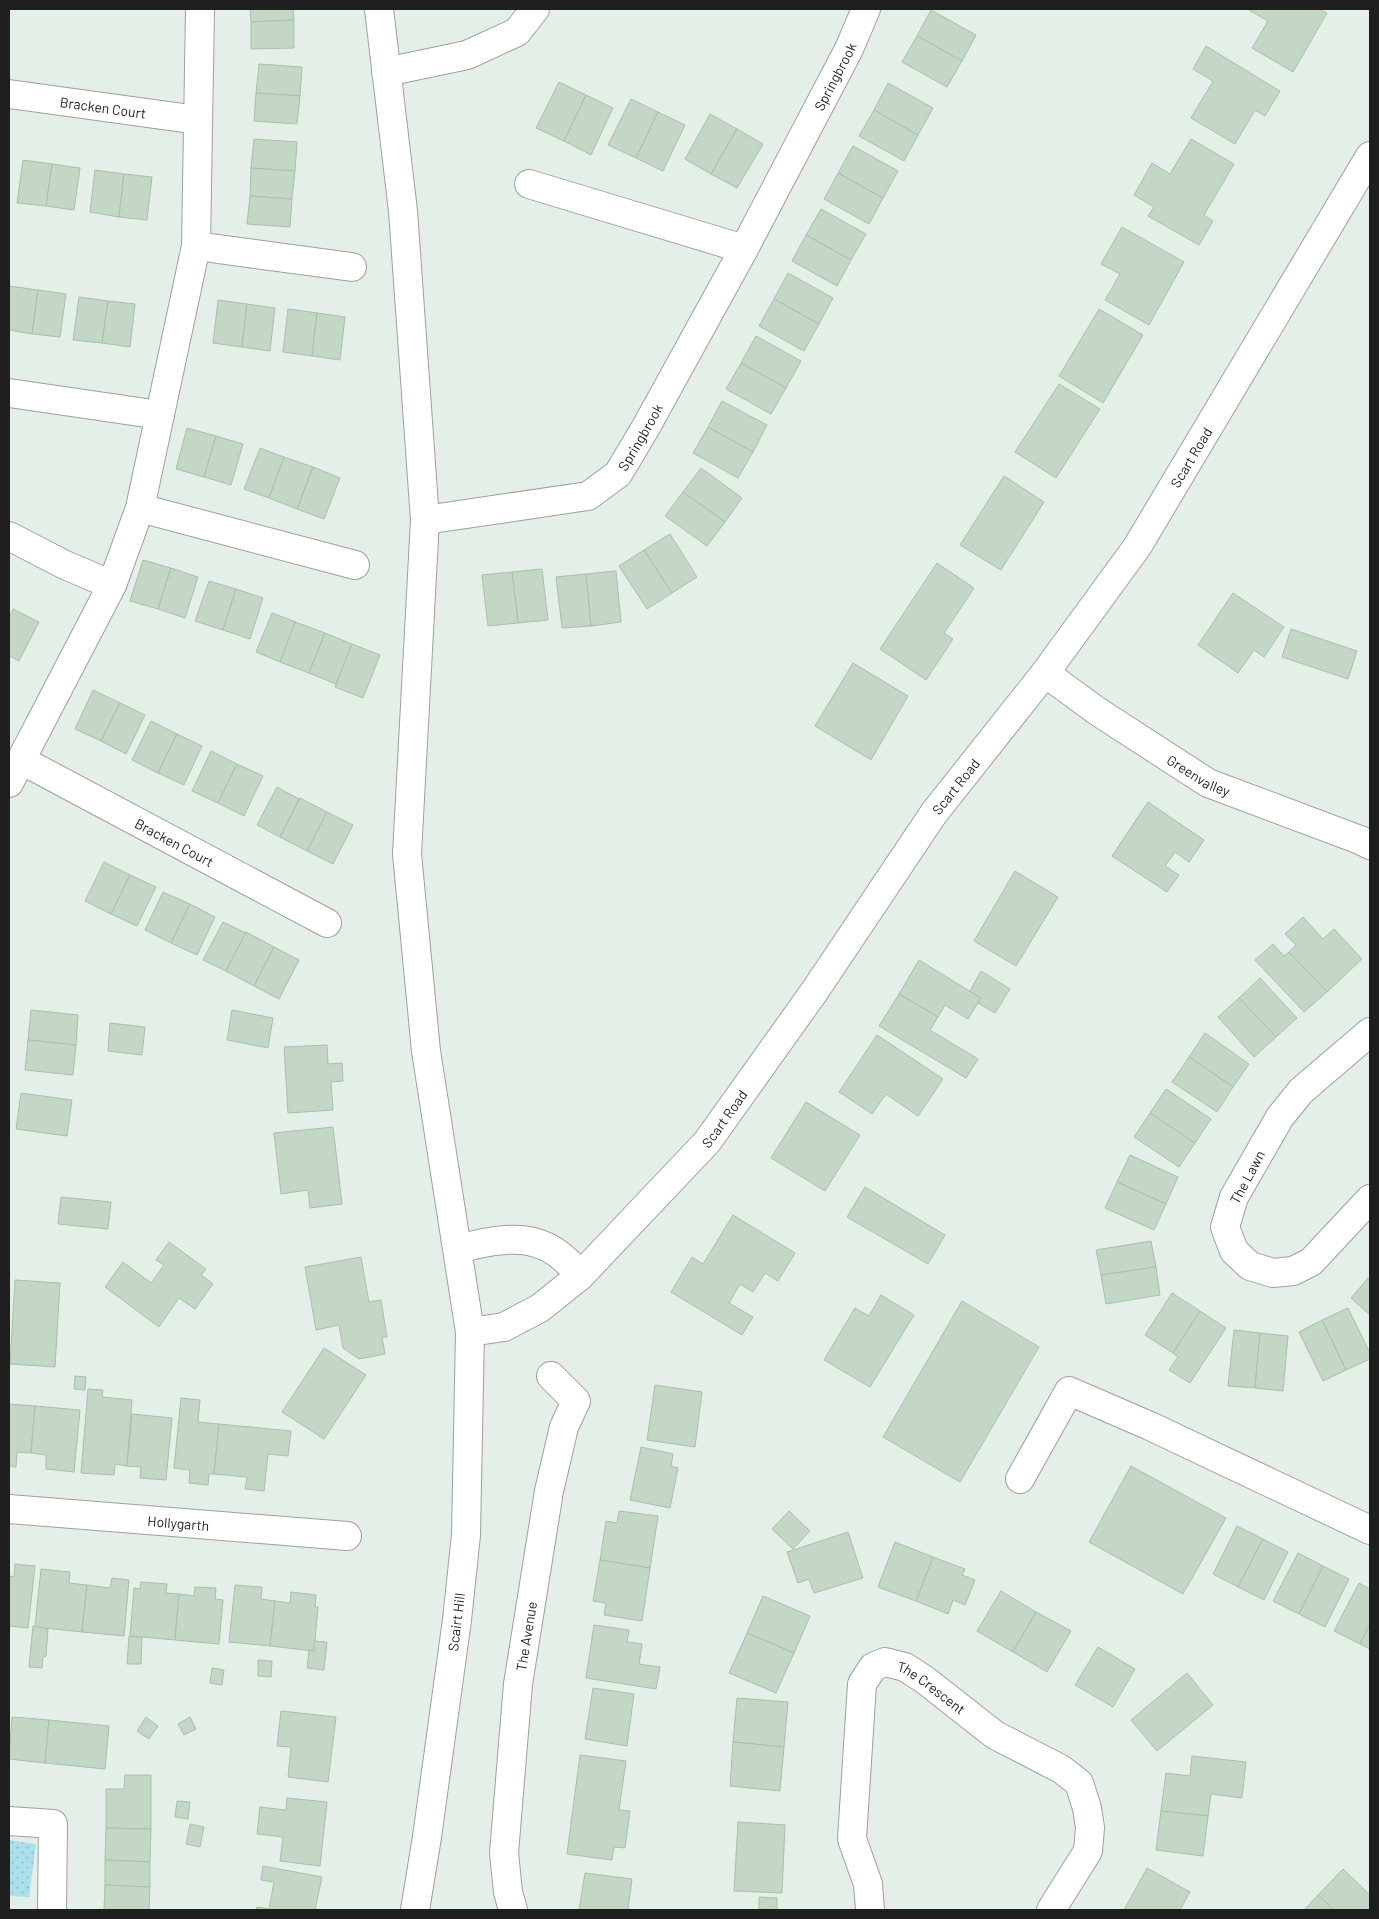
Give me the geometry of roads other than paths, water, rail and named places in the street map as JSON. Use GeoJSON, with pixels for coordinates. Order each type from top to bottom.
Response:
{"type":"FeatureCollection","features":[{"type":"Feature","properties":{"kind":"street","name":"Bracken Court"},"geometry":{"type":"LineString","coordinates":[[200,9],[196,246],[140,508],[112,585],[15,772],[326,923]]}},
{"type":"Feature","properties":{"kind":"street","name":"Scairt Hill"},"geometry":{"type":"LineString","coordinates":[[379,9],[404,210],[425,520],[407,854],[426,1051],[470,1332],[466,1535],[457,1620],[415,1910]]}},
{"type":"Feature","properties":{"kind":"street"},"geometry":{"type":"LineString","coordinates":[[386,72],[467,55],[517,32],[535,9]]}},
{"type":"Feature","properties":{"kind":"street","name":"Springbrook"},"geometry":{"type":"LineString","coordinates":[[425,520],[588,496],[618,474],[744,249],[850,49],[866,9]]}},
{"type":"Feature","properties":{"kind":"street","name":"Bracken Court"},"geometry":{"type":"LineString","coordinates":[[9,94],[198,120]]}},
{"type":"Feature","properties":{"kind":"street","name":"Scart Road"},"geometry":{"type":"LineString","coordinates":[[470,1332],[504,1327],[540,1308],[580,1276],[708,1142],[814,992],[934,813],[1045,673],[1137,547],[1370,156]]}},
{"type":"Feature","properties":{"kind":"street"},"geometry":{"type":"LineString","coordinates":[[528,184],[744,249]]}},
{"type":"Feature","properties":{"kind":"street"},"geometry":{"type":"LineString","coordinates":[[196,246],[352,267]]}},
{"type":"Feature","properties":{"kind":"street"},"geometry":{"type":"LineString","coordinates":[[9,393],[160,415]]}},
{"type":"Feature","properties":{"kind":"street"},"geometry":{"type":"LineString","coordinates":[[140,508],[355,565]]}},
{"type":"Feature","properties":{"kind":"street"},"geometry":{"type":"LineString","coordinates":[[9,536],[65,565],[112,585]]}},
{"type":"Feature","properties":{"kind":"street","name":"Greenvalley"},"geometry":{"type":"LineString","coordinates":[[1045,673],[1097,711],[1208,783],[1370,845]]}},
{"type":"Feature","properties":{"kind":"street","name":"The Lawn"},"geometry":{"type":"LineString","coordinates":[[1370,1032],[1301,1091],[1280,1117],[1234,1197],[1225,1227],[1234,1251],[1250,1266],[1273,1273],[1293,1272],[1311,1262],[1370,1200]]}},
{"type":"Feature","properties":{"kind":"street"},"geometry":{"type":"LineString","coordinates":[[458,1249],[488,1241],[524,1239],[553,1250],[570,1263],[580,1276]]}},
{"type":"Feature","properties":{"kind":"street","name":"The Avenue"},"geometry":{"type":"LineString","coordinates":[[513,1910],[508,1892],[504,1853],[518,1684],[549,1491],[564,1427],[576,1401],[550,1376]]}},
{"type":"Feature","properties":{"kind":"street"},"geometry":{"type":"LineString","coordinates":[[1020,1479],[1069,1391],[1150,1426],[1370,1530]]}},
{"type":"Feature","properties":{"kind":"street","name":"Hollygarth"},"geometry":{"type":"LineString","coordinates":[[9,1509],[347,1536]]}},
{"type":"Feature","properties":{"kind":"street","name":"The Crescent"},"geometry":{"type":"LineString","coordinates":[[870,1910],[868,1884],[852,1839],[862,1684],[872,1667],[885,1662],[905,1667],[926,1680],[995,1734],[1060,1769],[1079,1783],[1087,1808],[1090,1828],[1088,1851],[1051,1910]]}},
{"type":"Feature","properties":{"kind":"street"},"geometry":{"type":"LineString","coordinates":[[9,1821],[53,1824],[52,1910]]}}]}
